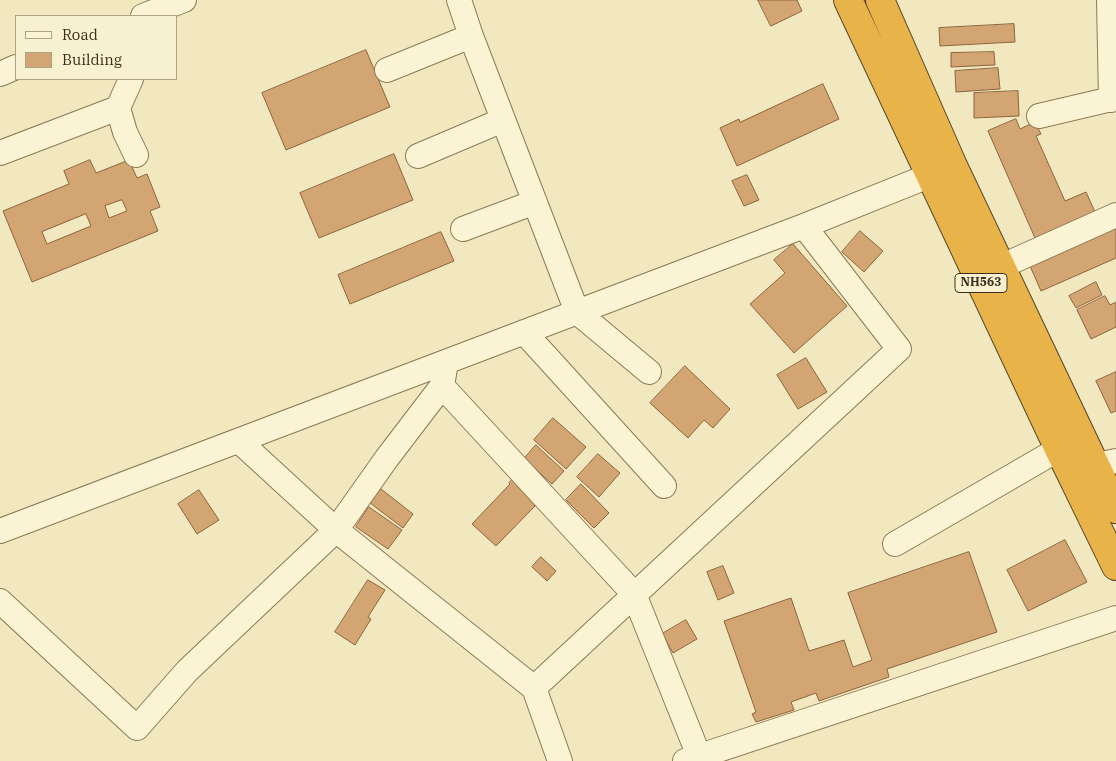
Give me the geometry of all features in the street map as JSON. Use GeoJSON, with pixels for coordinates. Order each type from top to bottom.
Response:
{"type":"FeatureCollection","features":[{"type":"Feature","properties":{"kind":"highway","name":"NH563"},"geometry":{"type":"LineString","coordinates":[[848,0],[942,171],[1000,267],[1106,463],[1116,508]]}},
{"type":"Feature","properties":{"kind":"highway","name":"NH563"},"geometry":{"type":"LineString","coordinates":[[880,0],[942,171],[978,279],[1116,566]]}},
{"type":"Feature","properties":{"kind":"street"},"geometry":{"type":"LineString","coordinates":[[146,15],[184,0]]}},
{"type":"Feature","properties":{"kind":"street"},"geometry":{"type":"LineString","coordinates":[[459,0],[471,36],[577,312],[649,372]]}},
{"type":"Feature","properties":{"kind":"street"},"geometry":{"type":"LineString","coordinates":[[1039,116],[1114,99],[1109,0]]}},
{"type":"Feature","properties":{"kind":"street"},"geometry":{"type":"LineString","coordinates":[[387,70],[471,36]]}},
{"type":"Feature","properties":{"kind":"street"},"geometry":{"type":"LineString","coordinates":[[0,74],[15,67]]}},
{"type":"Feature","properties":{"kind":"street"},"geometry":{"type":"LineString","coordinates":[[131,80],[118,108],[125,132],[136,155]]}},
{"type":"Feature","properties":{"kind":"street"},"geometry":{"type":"LineString","coordinates":[[0,153],[118,108]]}},
{"type":"Feature","properties":{"kind":"street"},"geometry":{"type":"LineString","coordinates":[[418,156],[504,120]]}},
{"type":"Feature","properties":{"kind":"street"},"geometry":{"type":"LineString","coordinates":[[0,531],[804,226],[942,171]]}},
{"type":"Feature","properties":{"kind":"street"},"geometry":{"type":"LineString","coordinates":[[463,229],[535,202]]}},
{"type":"Feature","properties":{"kind":"street"},"geometry":{"type":"LineString","coordinates":[[1000,267],[1116,215]]}},
{"type":"Feature","properties":{"kind":"street"},"geometry":{"type":"LineString","coordinates":[[534,688],[899,349],[804,226]]}},
{"type":"Feature","properties":{"kind":"street"},"geometry":{"type":"LineString","coordinates":[[524,332],[664,486]]}},
{"type":"Feature","properties":{"kind":"street"},"geometry":{"type":"LineString","coordinates":[[0,601],[137,728],[187,671],[336,530],[387,458],[442,386],[446,362]]}},
{"type":"Feature","properties":{"kind":"street"},"geometry":{"type":"LineString","coordinates":[[442,386],[634,594],[692,759],[1116,618]]}},
{"type":"Feature","properties":{"kind":"street"},"geometry":{"type":"LineString","coordinates":[[239,440],[336,530],[534,688],[560,761]]}},
{"type":"Feature","properties":{"kind":"street"},"geometry":{"type":"LineString","coordinates":[[895,544],[1059,448]]}},
{"type":"Feature","properties":{"kind":"building"},"geometry":{"type":"Polygon","coordinates":[[[758,0],[797,0],[802,11],[771,26],[758,0]]]}},
{"type":"Feature","properties":{"kind":"building"},"geometry":{"type":"Polygon","coordinates":[[[1014,24],[1015,42],[940,46],[939,28],[1014,24]]]}},
{"type":"Feature","properties":{"kind":"building"},"geometry":{"type":"Polygon","coordinates":[[[366,50],[390,107],[286,150],[262,93],[366,50]]]}},
{"type":"Feature","properties":{"kind":"building"},"geometry":{"type":"Polygon","coordinates":[[[994,52],[995,65],[951,67],[951,53],[994,52]]]}},
{"type":"Feature","properties":{"kind":"building"},"geometry":{"type":"Polygon","coordinates":[[[998,68],[1000,89],[956,92],[955,71],[998,68]]]}},
{"type":"Feature","properties":{"kind":"building"},"geometry":{"type":"Polygon","coordinates":[[[823,84],[839,119],[737,166],[720,128],[739,119],[740,122],[823,84]]]}},
{"type":"Feature","properties":{"kind":"building"},"geometry":{"type":"Polygon","coordinates":[[[1018,91],[1019,116],[974,118],[974,93],[1018,91]]]}},
{"type":"Feature","properties":{"kind":"building"},"geometry":{"type":"Polygon","coordinates":[[[1016,119],[1020,129],[1035,122],[1041,134],[1036,136],[1065,201],[1086,192],[1095,212],[1035,238],[988,131],[1016,119]]]}},
{"type":"Feature","properties":{"kind":"building"},"geometry":{"type":"Polygon","coordinates":[[[394,154],[413,200],[319,238],[300,193],[394,154]]]}},
{"type":"Feature","properties":{"kind":"building"},"geometry":{"type":"Polygon","coordinates":[[[90,160],[96,173],[129,160],[137,178],[147,174],[160,207],[150,211],[158,231],[32,282],[3,211],[69,184],[64,171],[90,160]],[[122,200],[105,206],[109,218],[127,211],[122,200]],[[86,214],[42,232],[47,244],[91,226],[86,214]]]}},
{"type":"Feature","properties":{"kind":"building"},"geometry":{"type":"Polygon","coordinates":[[[747,175],[759,200],[744,206],[732,181],[747,175]]]}},
{"type":"Feature","properties":{"kind":"building"},"geometry":{"type":"Polygon","coordinates":[[[1116,228],[1116,258],[1041,291],[1030,266],[1116,228]]]}},
{"type":"Feature","properties":{"kind":"building"},"geometry":{"type":"Polygon","coordinates":[[[860,231],[883,251],[864,272],[842,252],[860,231]]]}},
{"type":"Feature","properties":{"kind":"building"},"geometry":{"type":"Polygon","coordinates":[[[441,232],[454,261],[350,304],[338,275],[441,232]]]}},
{"type":"Feature","properties":{"kind":"building"},"geometry":{"type":"Polygon","coordinates":[[[793,244],[847,306],[794,353],[750,304],[785,273],[774,260],[793,244]]]}},
{"type":"Feature","properties":{"kind":"building"},"geometry":{"type":"Polygon","coordinates":[[[1096,282],[1102,295],[1076,308],[1069,296],[1096,282]]]}},
{"type":"Feature","properties":{"kind":"building"},"geometry":{"type":"Polygon","coordinates":[[[1105,296],[1110,305],[1116,302],[1116,327],[1091,339],[1077,310],[1105,296]]]}},
{"type":"Feature","properties":{"kind":"building"},"geometry":{"type":"Polygon","coordinates":[[[806,358],[827,392],[798,409],[777,375],[806,358]]]}},
{"type":"Feature","properties":{"kind":"building"},"geometry":{"type":"Polygon","coordinates":[[[685,366],[730,409],[713,428],[704,420],[688,438],[650,403],[685,366]]]}},
{"type":"Feature","properties":{"kind":"building"},"geometry":{"type":"Polygon","coordinates":[[[1116,372],[1116,411],[1111,413],[1096,381],[1116,372]]]}},
{"type":"Feature","properties":{"kind":"building"},"geometry":{"type":"Polygon","coordinates":[[[553,418],[586,447],[566,469],[534,440],[553,418]]]}},
{"type":"Feature","properties":{"kind":"building"},"geometry":{"type":"Polygon","coordinates":[[[536,445],[564,471],[552,484],[524,459],[536,445]]]}},
{"type":"Feature","properties":{"kind":"building"},"geometry":{"type":"Polygon","coordinates":[[[598,454],[620,473],[599,497],[577,477],[598,454]]]}},
{"type":"Feature","properties":{"kind":"building"},"geometry":{"type":"Polygon","coordinates":[[[517,475],[541,497],[535,506],[496,546],[472,524],[517,475]]]}},
{"type":"Feature","properties":{"kind":"building"},"geometry":{"type":"Polygon","coordinates":[[[581,484],[609,513],[594,528],[566,500],[581,484]]]}},
{"type":"Feature","properties":{"kind":"building"},"geometry":{"type":"Polygon","coordinates":[[[381,489],[413,514],[403,528],[370,503],[381,489]]]}},
{"type":"Feature","properties":{"kind":"building"},"geometry":{"type":"Polygon","coordinates":[[[199,490],[219,520],[197,534],[178,504],[199,490]]]}},
{"type":"Feature","properties":{"kind":"building"},"geometry":{"type":"Polygon","coordinates":[[[369,507],[402,530],[388,549],[356,527],[369,507]]]}},
{"type":"Feature","properties":{"kind":"building"},"geometry":{"type":"Polygon","coordinates":[[[1065,540],[1087,582],[1028,611],[1007,570],[1065,540]]]}},
{"type":"Feature","properties":{"kind":"building"},"geometry":{"type":"Polygon","coordinates":[[[969,552],[997,632],[887,669],[889,677],[819,701],[816,693],[791,702],[794,710],[756,722],[752,714],[756,712],[724,621],[791,598],[809,651],[844,640],[853,667],[872,660],[848,593],[969,552]]]}},
{"type":"Feature","properties":{"kind":"building"},"geometry":{"type":"Polygon","coordinates":[[[541,557],[556,571],[547,581],[532,567],[541,557]]]}},
{"type":"Feature","properties":{"kind":"building"},"geometry":{"type":"Polygon","coordinates":[[[723,566],[734,593],[718,600],[707,572],[723,566]]]}},
{"type":"Feature","properties":{"kind":"building"},"geometry":{"type":"Polygon","coordinates":[[[368,580],[385,590],[368,617],[371,619],[355,645],[335,632],[368,580]]]}},
{"type":"Feature","properties":{"kind":"building"},"geometry":{"type":"Polygon","coordinates":[[[686,620],[697,639],[673,653],[662,634],[686,620]]]}}]}
